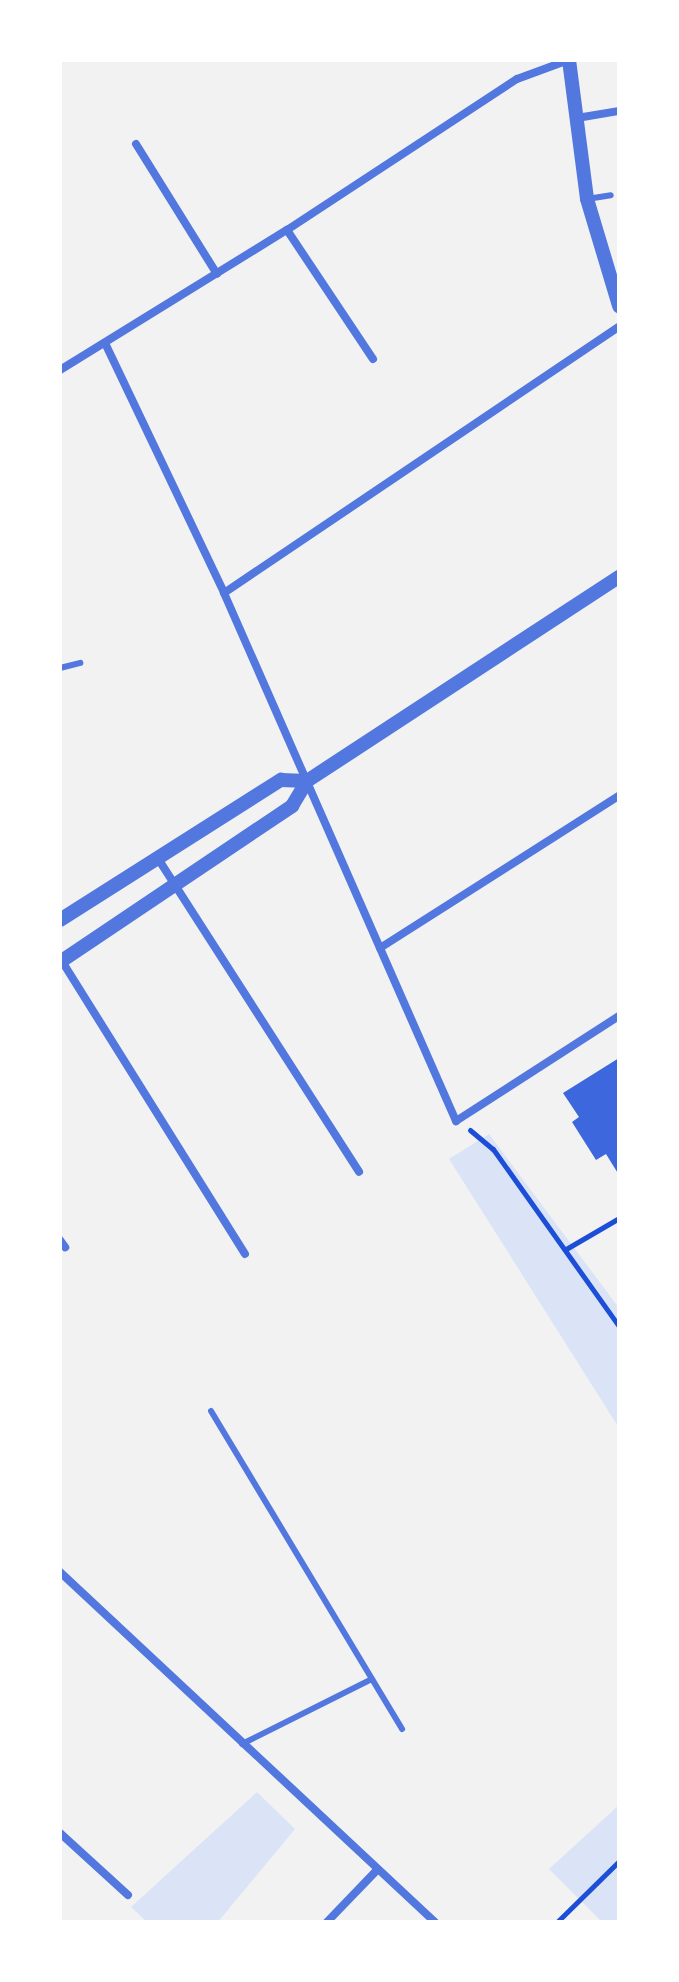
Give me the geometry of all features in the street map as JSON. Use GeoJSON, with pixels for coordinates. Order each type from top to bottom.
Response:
{"type":"FeatureCollection","features":[{"type":"Feature","properties":{"kind":"street"},"geometry":{"type":"LineString","coordinates":[[60,370],[287,230],[517,79],[569,60],[587,199],[619,306]]}},
{"type":"Feature","properties":{"kind":"street"},"geometry":{"type":"LineString","coordinates":[[577,118],[619,111]]}},
{"type":"Feature","properties":{"kind":"street"},"geometry":{"type":"LineString","coordinates":[[136,144],[217,274]]}},
{"type":"Feature","properties":{"kind":"street"},"geometry":{"type":"LineString","coordinates":[[287,230],[373,359]]}},
{"type":"Feature","properties":{"kind":"street"},"geometry":{"type":"LineString","coordinates":[[224,593],[619,327]]}},
{"type":"Feature","properties":{"kind":"street"},"geometry":{"type":"LineString","coordinates":[[105,343],[224,593],[456,1121],[619,1016]]}},
{"type":"Feature","properties":{"kind":"street"},"geometry":{"type":"LineString","coordinates":[[245,1254],[61,960],[292,806],[307,781],[619,577]]}},
{"type":"Feature","properties":{"kind":"street"},"geometry":{"type":"LineString","coordinates":[[60,920],[281,780],[307,781]]}},
{"type":"Feature","properties":{"kind":"street"},"geometry":{"type":"LineString","coordinates":[[380,948],[619,796]]}},
{"type":"Feature","properties":{"kind":"street"},"geometry":{"type":"LineString","coordinates":[[156,857],[359,1172]]}},
{"type":"Feature","properties":{"kind":"street"},"geometry":{"type":"LineString","coordinates":[[60,1572],[435,1922]]}},
{"type":"Feature","properties":{"kind":"street"},"geometry":{"type":"LineString","coordinates":[[60,1833],[128,1895]]}},
{"type":"Feature","properties":{"kind":"street"},"geometry":{"type":"LineString","coordinates":[[327,1922],[377,1870]]}},
{"type":"Feature","properties":{"kind":"lane"},"geometry":{"type":"LineString","coordinates":[[587,199],[611,195]]}},
{"type":"Feature","properties":{"kind":"lane"},"geometry":{"type":"LineString","coordinates":[[60,668],[80,663]]}},
{"type":"Feature","properties":{"kind":"lane"},"geometry":{"type":"LineString","coordinates":[[211,1411],[402,1729]]}},
{"type":"Feature","properties":{"kind":"lane"},"geometry":{"type":"LineString","coordinates":[[242,1744],[372,1679]]}},
{"type":"Feature","properties":{"kind":"path"},"geometry":{"type":"LineString","coordinates":[[456,1121],[493,1149],[619,1326]]}},
{"type":"Feature","properties":{"kind":"path"},"geometry":{"type":"LineString","coordinates":[[566,1249],[619,1218]]}},
{"type":"Feature","properties":{"kind":"path"},"geometry":{"type":"LineString","coordinates":[[557,1922],[619,1861]]}},
{"type":"Feature","properties":{"kind":"shaded area"},"geometry":{"type":"Polygon","coordinates":[[[489,1134],[619,1308],[619,1428],[449,1159],[489,1134]]]}},
{"type":"Feature","properties":{"kind":"shaded area"},"geometry":{"type":"Polygon","coordinates":[[[257,1792],[295,1829],[218,1922],[147,1922],[131,1907],[257,1792]]]}},
{"type":"Feature","properties":{"kind":"shaded area"},"geometry":{"type":"Polygon","coordinates":[[[619,1805],[619,1922],[602,1922],[549,1869],[619,1805]]]}},
{"type":"Feature","properties":{"kind":"building"},"geometry":{"type":"Polygon","coordinates":[[[619,1058],[619,1175],[606,1154],[596,1160],[572,1122],[579,1117],[563,1093],[619,1058]]]}}]}
